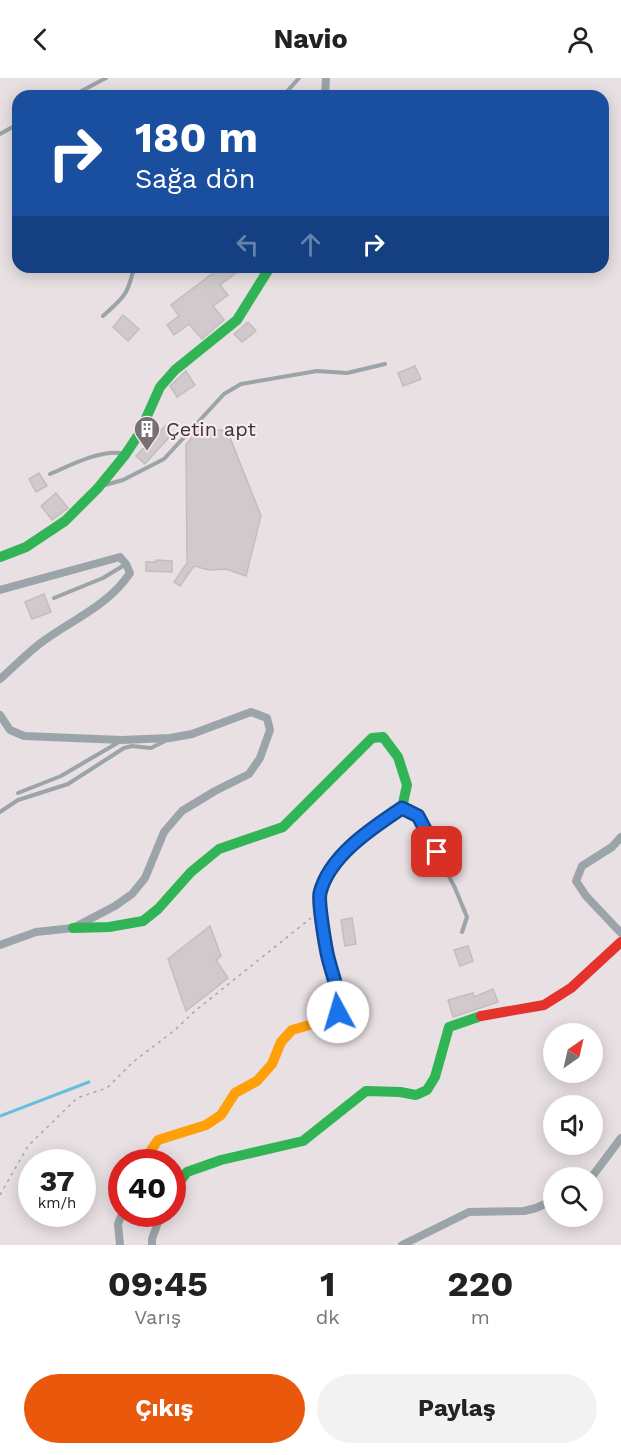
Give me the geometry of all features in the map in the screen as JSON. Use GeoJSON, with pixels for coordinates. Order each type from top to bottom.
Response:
{"type":"FeatureCollection","features":[{"type":"Feature","properties":{"kind":"street"},"geometry":{"type":"LineString","coordinates":[[0,557],[26,547],[65,521],[99,488],[139,434],[160,387],[176,369],[237,320],[266,273]]}},
{"type":"Feature","properties":{"kind":"street"},"geometry":{"type":"LineString","coordinates":[[0,590],[120,557],[130,573],[125,581],[94,609],[41,642],[0,679]]}},
{"type":"Feature","properties":{"kind":"street"},"geometry":{"type":"LineString","coordinates":[[0,715],[10,730],[24,736],[122,740],[170,738],[192,734],[251,712],[267,718],[270,730],[260,758],[249,774],[182,811],[164,832],[145,878],[132,894],[115,906],[73,928]]}},
{"type":"Feature","properties":{"kind":"street"},"geometry":{"type":"LineString","coordinates":[[0,945],[36,932],[109,927],[143,921],[158,909],[191,872],[219,849],[283,826],[372,738],[383,737],[398,757],[407,784],[402,808],[370,829],[335,862],[320,894],[327,952],[339,1000],[338,1012],[327,1020],[292,1030],[281,1042],[272,1064],[257,1081],[235,1093],[220,1115],[206,1125],[158,1140],[152,1149]]}},
{"type":"Feature","properties":{"kind":"street"},"geometry":{"type":"LineString","coordinates":[[621,837],[612,847],[582,866],[576,881],[586,896],[621,933]]}},
{"type":"Feature","properties":{"kind":"street"},"geometry":{"type":"LineString","coordinates":[[186,1173],[221,1160],[303,1142],[366,1091],[416,1095],[427,1090],[435,1077],[449,1027],[474,1017],[544,1005],[571,988],[621,942]]}},
{"type":"Feature","properties":{"kind":"street"},"geometry":{"type":"LineString","coordinates":[[599,1167],[621,1138]]}},
{"type":"Feature","properties":{"kind":"street"},"geometry":{"type":"LineString","coordinates":[[402,1245],[469,1212],[524,1211],[543,1205]]}},
{"type":"Feature","properties":{"kind":"street"},"geometry":{"type":"LineString","coordinates":[[118,1227],[120,1245]]}},
{"type":"Feature","properties":{"kind":"street"},"geometry":{"type":"LineString","coordinates":[[152,1245],[156,1227]]}},
{"type":"Feature","properties":{"kind":"lane"},"geometry":{"type":"LineString","coordinates":[[83,90],[106,78]]}},
{"type":"Feature","properties":{"kind":"lane"},"geometry":{"type":"LineString","coordinates":[[288,90],[299,78]]}},
{"type":"Feature","properties":{"kind":"lane"},"geometry":{"type":"LineString","coordinates":[[103,316],[123,298],[130,288],[133,273]]}},
{"type":"Feature","properties":{"kind":"lane"},"geometry":{"type":"LineString","coordinates":[[99,488],[123,480],[164,459],[224,394],[241,384],[317,371],[347,373],[386,364]]}},
{"type":"Feature","properties":{"kind":"lane"},"geometry":{"type":"LineString","coordinates":[[50,474],[85,459],[118,453],[125,455]]}},
{"type":"Feature","properties":{"kind":"lane"},"geometry":{"type":"LineString","coordinates":[[54,598],[104,578],[126,564]]}},
{"type":"Feature","properties":{"kind":"lane"},"geometry":{"type":"LineString","coordinates":[[0,812],[18,800],[68,784],[124,748],[132,746],[151,748],[170,738]]}},
{"type":"Feature","properties":{"kind":"lane"},"geometry":{"type":"LineString","coordinates":[[18,793],[62,776],[122,740]]}},
{"type":"Feature","properties":{"kind":"lane"},"geometry":{"type":"LineString","coordinates":[[402,808],[418,816],[455,888],[467,917],[462,932]]}},
{"type":"Feature","properties":{"kind":"path"},"geometry":{"type":"LineString","coordinates":[[0,1195],[28,1146],[77,1098],[107,1088],[133,1062],[321,910]]}},
{"type":"Feature","properties":{"kind":"building"},"geometry":{"type":"Polygon","coordinates":[[[213,273],[236,273],[220,285],[228,295],[213,306],[224,320],[202,339],[189,324],[174,335],[167,325],[179,316],[171,305],[213,273]]]}},
{"type":"Feature","properties":{"kind":"building"},"geometry":{"type":"Polygon","coordinates":[[[123,315],[139,329],[128,341],[113,327],[123,315]]]}},
{"type":"Feature","properties":{"kind":"building"},"geometry":{"type":"Polygon","coordinates":[[[248,322],[256,331],[242,342],[234,334],[248,322]]]}},
{"type":"Feature","properties":{"kind":"building"},"geometry":{"type":"Polygon","coordinates":[[[415,366],[421,379],[403,386],[398,373],[415,366]]]}},
{"type":"Feature","properties":{"kind":"building"},"geometry":{"type":"Polygon","coordinates":[[[186,371],[195,385],[177,397],[170,386],[186,371]]]}},
{"type":"Feature","properties":{"kind":"building"},"geometry":{"type":"Polygon","coordinates":[[[165,426],[172,434],[145,464],[136,456],[165,426]]]}},
{"type":"Feature","properties":{"kind":"building"},"geometry":{"type":"Polygon","coordinates":[[[197,430],[227,430],[261,516],[246,576],[226,569],[209,570],[194,566],[180,586],[174,582],[187,563],[186,445],[197,430]]]}},
{"type":"Feature","properties":{"kind":"building"},"geometry":{"type":"Polygon","coordinates":[[[39,473],[47,486],[36,492],[29,479],[39,473]]]}},
{"type":"Feature","properties":{"kind":"building"},"geometry":{"type":"Polygon","coordinates":[[[56,493],[68,508],[52,520],[41,506],[56,493]]]}},
{"type":"Feature","properties":{"kind":"building"},"geometry":{"type":"Polygon","coordinates":[[[156,560],[172,561],[172,572],[146,571],[146,562],[156,562],[156,560]]]}},
{"type":"Feature","properties":{"kind":"building"},"geometry":{"type":"Polygon","coordinates":[[[44,594],[51,612],[32,619],[25,602],[44,594]]]}},
{"type":"Feature","properties":{"kind":"building"},"geometry":{"type":"Polygon","coordinates":[[[352,918],[356,944],[345,946],[341,920],[352,918]]]}},
{"type":"Feature","properties":{"kind":"building"},"geometry":{"type":"Polygon","coordinates":[[[210,926],[221,956],[216,960],[228,978],[186,1011],[168,959],[210,926]]]}},
{"type":"Feature","properties":{"kind":"building"},"geometry":{"type":"Polygon","coordinates":[[[468,946],[473,961],[460,966],[454,950],[468,946]]]}},
{"type":"Feature","properties":{"kind":"building"},"geometry":{"type":"Polygon","coordinates":[[[493,989],[498,1002],[453,1017],[448,1000],[473,993],[474,997],[493,989]]]}},
{"type":"Feature","properties":{"kind":"waterway"},"geometry":{"type":"LineString","coordinates":[[0,1116],[89,1082]]}},
{"type":"Feature","properties":{"kind":"traffic: fast"},"geometry":{"type":"LineString","coordinates":[[0,557],[26,547],[65,521],[98,488],[139,434],[160,387],[175,370],[237,320],[266,273]]}},
{"type":"Feature","properties":{"kind":"traffic: fast"},"geometry":{"type":"LineString","coordinates":[[73,928],[109,927],[143,921],[158,909],[191,872],[219,849],[283,827],[372,738],[383,737],[398,757],[407,785],[402,808],[365,834],[342,855],[325,879],[320,893],[321,923],[338,997],[338,1012],[333,1015]]}},
{"type":"Feature","properties":{"kind":"traffic: fast"},"geometry":{"type":"LineString","coordinates":[[186,1173],[221,1160],[303,1141],[366,1091],[416,1095],[427,1090],[435,1077],[449,1027],[481,1016]]}},
{"type":"Feature","properties":{"kind":"traffic: slow"},"geometry":{"type":"LineString","coordinates":[[152,1149],[158,1140],[206,1125],[221,1115],[235,1093],[257,1081],[272,1064],[281,1042],[292,1030],[327,1020],[333,1015]]}},
{"type":"Feature","properties":{"kind":"traffic: jam"},"geometry":{"type":"LineString","coordinates":[[481,1016],[544,1005],[571,988],[621,942]]}},
{"type":"Feature","properties":{"kind":"place","name":"Çetin apt"},"geometry":{"type":"Point","coordinates":[147,452]}},
{"type":"Feature","properties":{"kind":"route"},"geometry":{"type":"LineString","coordinates":[[338,1012],[339,1000],[327,952],[320,894],[335,862],[370,829],[402,808],[418,816],[437,852]]}}]}
